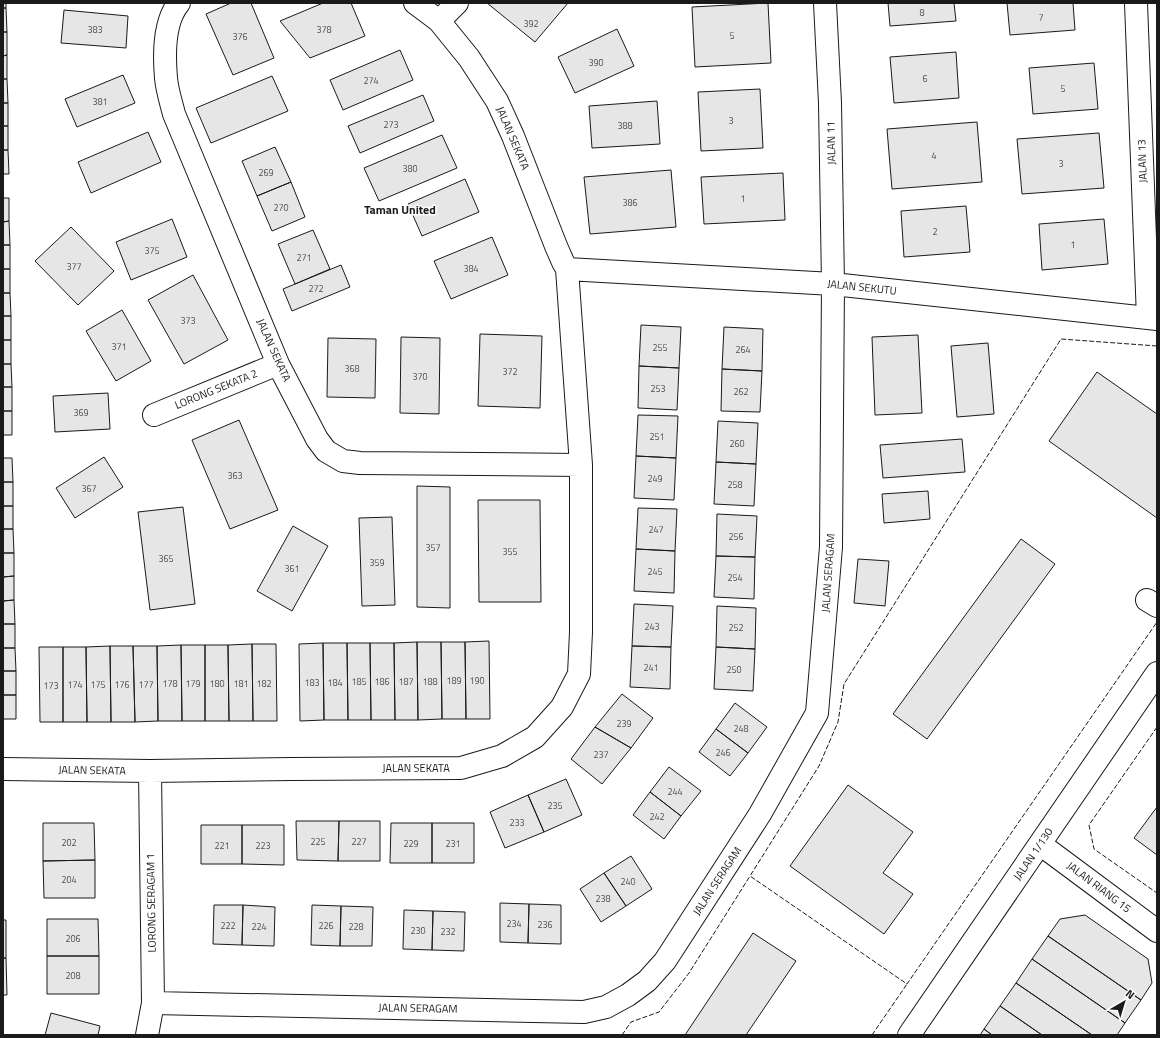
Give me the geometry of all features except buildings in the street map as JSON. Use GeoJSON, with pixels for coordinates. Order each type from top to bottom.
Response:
{"type":"FeatureCollection","features":[{"type":"Feature","properties":{"kind":"street","name":"JALAN SEKATA"},"geometry":{"type":"LineString","coordinates":[[180,3],[175,8],[168,29],[165,54],[166,79],[174,114],[278,364],[317,439],[326,451],[343,461],[360,463],[581,465]]}},
{"type":"Feature","properties":{"kind":"street","name":"JALAN SEKATA"},"geometry":{"type":"LineString","coordinates":[[3,768],[150,771],[461,768],[502,756],[535,737],[562,707],[579,674],[581,632],[581,465],[567,269],[562,262],[513,136],[497,101],[469,58],[439,21],[414,3]]}},
{"type":"Feature","properties":{"kind":"street"},"geometry":{"type":"LineString","coordinates":[[439,21],[457,3]]}},
{"type":"Feature","properties":{"kind":"street","name":"JALAN 11"},"geometry":{"type":"LineString","coordinates":[[825,3],[830,103],[833,284]]}},
{"type":"Feature","properties":{"kind":"street","name":"JALAN 13"},"geometry":{"type":"LineString","coordinates":[[1136,3],[1153,319]]}},
{"type":"Feature","properties":{"kind":"street","name":"JALAN SEKUTU"},"geometry":{"type":"LineString","coordinates":[[567,269],[833,284],[1153,319]]}},
{"type":"Feature","properties":{"kind":"street","name":"JALAN SERAGAM"},"geometry":{"type":"LineString","coordinates":[[153,1003],[584,1012],[606,1007],[628,995],[648,980],[665,961],[760,814],[817,714],[831,547],[833,284]]}},
{"type":"Feature","properties":{"kind":"street","name":"LORONG SEKATA 2"},"geometry":{"type":"LineString","coordinates":[[154,415],[278,364]]}},
{"type":"Feature","properties":{"kind":"street","name":"JALAN 1/130"},"geometry":{"type":"LineString","coordinates":[[910,1035],[1157,673]]}},
{"type":"Feature","properties":{"kind":"street","name":"LORONG SERAGAM 1"},"geometry":{"type":"LineString","coordinates":[[147,1035],[153,1003],[150,771]]}},
{"type":"Feature","properties":{"kind":"street","name":"JALAN RIANG 15"},"geometry":{"type":"LineString","coordinates":[[1040,844],[1157,931]]}},
{"type":"Feature","properties":{"kind":"fence"},"geometry":{"type":"LineString","coordinates":[[1157,346],[1061,339],[844,684],[838,722],[819,766],[750,876],[907,984],[1157,622]]}},
{"type":"Feature","properties":{"kind":"fence"},"geometry":{"type":"LineString","coordinates":[[1157,727],[1089,825],[1094,849],[1157,893]]}},
{"type":"Feature","properties":{"kind":"fence"},"geometry":{"type":"LineString","coordinates":[[622,1035],[631,1022],[659,1012],[689,973],[750,876]]}},
{"type":"Feature","properties":{"kind":"fence"},"geometry":{"type":"LineString","coordinates":[[872,1035],[907,984]]}},
{"type":"Feature","properties":{"kind":"district","name":"Taman United"},"geometry":{"type":"Point","coordinates":[400,209]}}]}
